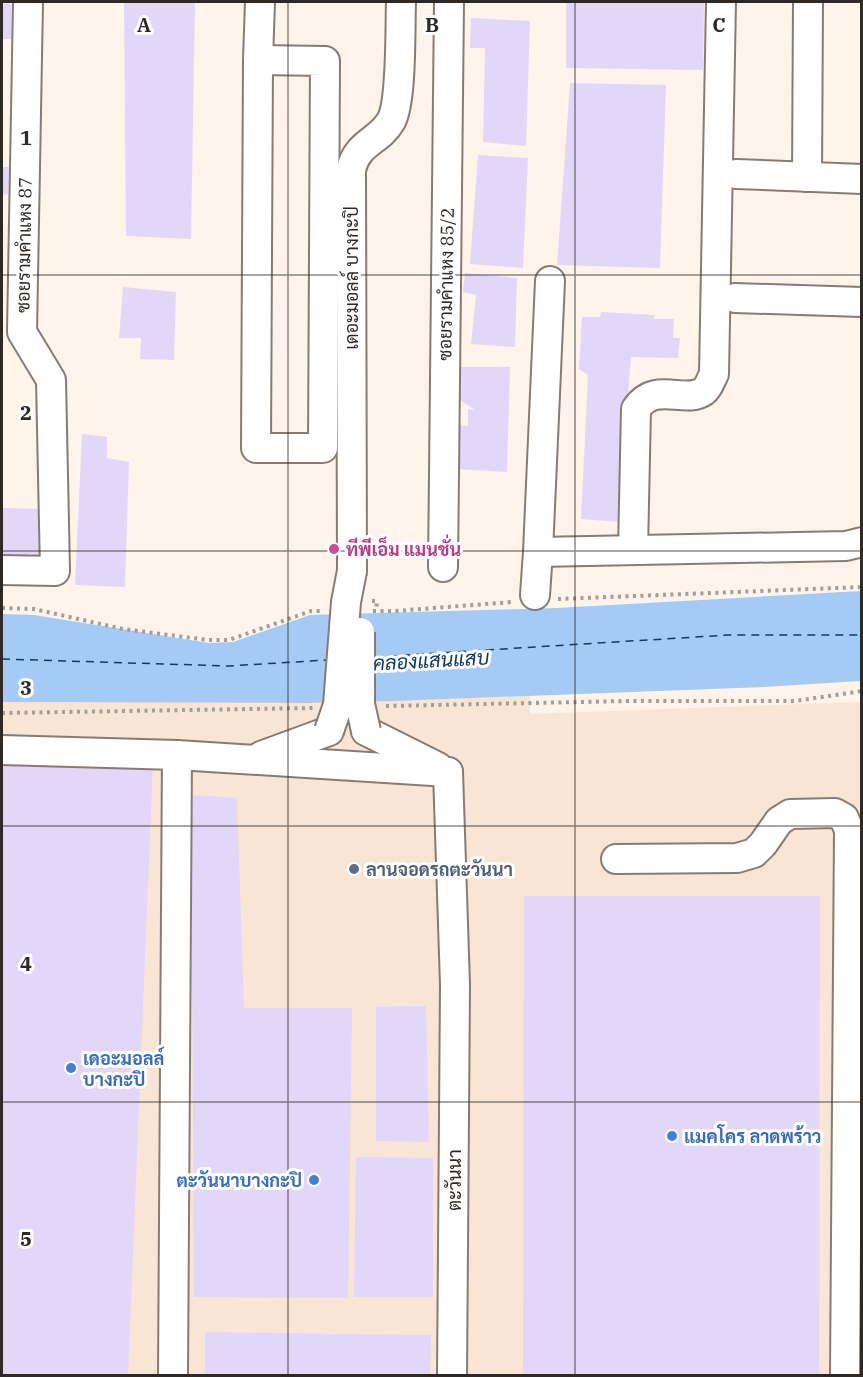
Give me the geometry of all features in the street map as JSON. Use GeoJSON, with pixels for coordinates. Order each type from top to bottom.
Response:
{"type":"FeatureCollection","features":[{"type":"Feature","properties":{"kind":"street","name":"ซอยรามคำแหง 87"},"geometry":{"type":"LineString","coordinates":[[2,570],[55,571],[51,380],[12,329],[28,2]]}},
{"type":"Feature","properties":{"kind":"street"},"geometry":{"type":"LineString","coordinates":[[258,60],[325,61],[323,448],[256,448],[258,60],[260,2]]}},
{"type":"Feature","properties":{"kind":"street","name":"เดอะมอลล์ บางกะปิ"},"geometry":{"type":"LineString","coordinates":[[326,719],[338,705],[345,602],[352,571],[351,170],[353,160],[359,151],[390,123],[393,114],[397,91],[401,2]]}},
{"type":"Feature","properties":{"kind":"street","name":"ซอยรามคำแหง 85/2"},"geometry":{"type":"LineString","coordinates":[[443,567],[449,2]]}},
{"type":"Feature","properties":{"kind":"street"},"geometry":{"type":"LineString","coordinates":[[633,550],[636,409],[642,400],[651,395],[696,394],[705,390],[714,374],[722,2]]}},
{"type":"Feature","properties":{"kind":"street"},"geometry":{"type":"LineString","coordinates":[[807,177],[808,2]]}},
{"type":"Feature","properties":{"kind":"street"},"geometry":{"type":"LineString","coordinates":[[736,174],[861,179]]}},
{"type":"Feature","properties":{"kind":"street"},"geometry":{"type":"LineString","coordinates":[[535,599],[549,281]]}},
{"type":"Feature","properties":{"kind":"street"},"geometry":{"type":"LineString","coordinates":[[735,298],[861,302]]}},
{"type":"Feature","properties":{"kind":"street"},"geometry":{"type":"LineString","coordinates":[[538,552],[846,546],[861,542]]}},
{"type":"Feature","properties":{"kind":"street","name":"เดอะมอลล์ บางกะปิ"},"geometry":{"type":"LineString","coordinates":[[352,571],[360,599],[360,704],[366,731],[448,772]]}},
{"type":"Feature","properties":{"kind":"street"},"geometry":{"type":"LineString","coordinates":[[251,760],[326,719]]}},
{"type":"Feature","properties":{"kind":"street"},"geometry":{"type":"LineString","coordinates":[[2,750],[177,755],[448,772]]}},
{"type":"Feature","properties":{"kind":"street"},"geometry":{"type":"LineString","coordinates":[[173,1376],[177,755]]}},
{"type":"Feature","properties":{"kind":"street","name":"ตะวันนา"},"geometry":{"type":"LineString","coordinates":[[448,772],[455,985],[452,1376]]}},
{"type":"Feature","properties":{"kind":"street"},"geometry":{"type":"LineString","coordinates":[[616,860],[737,858],[754,853],[779,821],[790,814],[835,813],[844,818],[849,830],[845,1376]]}},
{"type":"Feature","properties":{"kind":"path"},"geometry":{"type":"LineString","coordinates":[[365,611],[535,599],[861,587]]}},
{"type":"Feature","properties":{"kind":"path"},"geometry":{"type":"LineString","coordinates":[[376,611],[377,601]]}},
{"type":"Feature","properties":{"kind":"path"},"geometry":{"type":"LineString","coordinates":[[2,608],[34,609],[123,629],[208,640],[229,639],[311,611],[322,611]]}},
{"type":"Feature","properties":{"kind":"path"},"geometry":{"type":"LineString","coordinates":[[381,706],[629,701],[795,701],[861,691]]}},
{"type":"Feature","properties":{"kind":"path"},"geometry":{"type":"LineString","coordinates":[[2,713],[326,719]]}},
{"type":"Feature","properties":{"kind":"shaded area"},"geometry":{"type":"Polygon","coordinates":[[[530,696],[530,714],[861,702],[861,1375],[2,1376],[2,702],[309,703],[530,696]]]}},
{"type":"Feature","properties":{"kind":"water","name":"คลองแสนแสบ"},"geometry":{"type":"Polygon","coordinates":[[[861,591],[861,681],[764,687],[393,701],[2,702],[2,614],[34,615],[209,643],[233,642],[310,615],[557,608],[861,591]]]}},
{"type":"Feature","properties":{"kind":"building"},"geometry":{"type":"Polygon","coordinates":[[[124,2],[195,2],[191,239],[126,236],[124,2]]]}},
{"type":"Feature","properties":{"kind":"building"},"geometry":{"type":"Polygon","coordinates":[[[566,2],[704,2],[703,70],[566,68],[566,2]]]}},
{"type":"Feature","properties":{"kind":"building"},"geometry":{"type":"Polygon","coordinates":[[[2,4],[11,4],[12,39],[2,39],[2,4]]]}},
{"type":"Feature","properties":{"kind":"building"},"geometry":{"type":"Polygon","coordinates":[[[471,18],[530,21],[526,146],[483,142],[485,48],[470,48],[471,18]]]}},
{"type":"Feature","properties":{"kind":"building"},"geometry":{"type":"Polygon","coordinates":[[[570,83],[666,85],[660,268],[557,265],[570,83]]]}},
{"type":"Feature","properties":{"kind":"building"},"geometry":{"type":"Polygon","coordinates":[[[478,155],[528,158],[523,268],[470,264],[478,155]]]}},
{"type":"Feature","properties":{"kind":"building"},"geometry":{"type":"Polygon","coordinates":[[[2,167],[9,167],[8,194],[2,195],[2,167]]]}},
{"type":"Feature","properties":{"kind":"building"},"geometry":{"type":"Polygon","coordinates":[[[465,273],[517,278],[515,347],[471,344],[476,295],[463,292],[465,273]]]}},
{"type":"Feature","properties":{"kind":"building"},"geometry":{"type":"Polygon","coordinates":[[[123,287],[176,292],[174,360],[140,359],[141,338],[119,338],[123,287]]]}},
{"type":"Feature","properties":{"kind":"building"},"geometry":{"type":"Polygon","coordinates":[[[601,312],[655,315],[654,319],[674,319],[673,338],[680,338],[678,358],[631,357],[619,522],[581,519],[588,375],[579,369],[582,317],[600,317],[601,312]]]}},
{"type":"Feature","properties":{"kind":"building"},"geometry":{"type":"Polygon","coordinates":[[[458,367],[510,367],[507,472],[457,469],[458,425],[468,426],[468,409],[475,410],[458,399],[458,367]]]}},
{"type":"Feature","properties":{"kind":"building"},"geometry":{"type":"Polygon","coordinates":[[[82,434],[107,437],[107,458],[129,462],[125,587],[75,585],[82,434]]]}},
{"type":"Feature","properties":{"kind":"building"},"geometry":{"type":"Polygon","coordinates":[[[2,508],[46,509],[45,558],[2,557],[2,508]]]}},
{"type":"Feature","properties":{"kind":"building","name":"เดอะมอลล์ บางกะปิ"},"geometry":{"type":"Polygon","coordinates":[[[2,758],[153,760],[128,1376],[2,1376],[2,758]]]}},
{"type":"Feature","properties":{"kind":"building"},"geometry":{"type":"Polygon","coordinates":[[[191,795],[237,798],[244,1008],[352,1008],[348,1298],[194,1297],[191,795]]]}},
{"type":"Feature","properties":{"kind":"building","name":"แมคโคร ลาดพร้าว"},"geometry":{"type":"Polygon","coordinates":[[[524,896],[820,896],[819,1376],[523,1376],[524,896]]]}},
{"type":"Feature","properties":{"kind":"building"},"geometry":{"type":"Polygon","coordinates":[[[426,1006],[429,1142],[376,1141],[376,1007],[426,1006]]]}},
{"type":"Feature","properties":{"kind":"building"},"geometry":{"type":"Polygon","coordinates":[[[356,1157],[433,1158],[433,1297],[354,1297],[356,1157]]]}},
{"type":"Feature","properties":{"kind":"building"},"geometry":{"type":"Polygon","coordinates":[[[205,1332],[431,1335],[430,1376],[205,1376],[205,1332]]]}},
{"type":"Feature","properties":{"kind":"ferry route"},"geometry":{"type":"LineString","coordinates":[[374,657],[728,635],[862,635]]}},
{"type":"Feature","properties":{"kind":"ferry route"},"geometry":{"type":"LineString","coordinates":[[2,659],[229,666],[327,660]]}},
{"type":"Feature","properties":{"kind":"place","name":"ทีพีเอ็ม แมนชั่น"},"geometry":{"type":"Point","coordinates":[334,549]}},
{"type":"Feature","properties":{"kind":"place","name":"ลานจอดรถตะวันนา"},"geometry":{"type":"Point","coordinates":[354,869]}},
{"type":"Feature","properties":{"kind":"place","name":"เดอะมอลล์ บางกะปิ"},"geometry":{"type":"Point","coordinates":[71,1068]}},
{"type":"Feature","properties":{"kind":"place","name":"แมคโคร ลาดพร้าว"},"geometry":{"type":"Point","coordinates":[672,1136]}},
{"type":"Feature","properties":{"kind":"place","name":"ตะวันนาบางกะปิ"},"geometry":{"type":"Point","coordinates":[314,1180]}}]}
